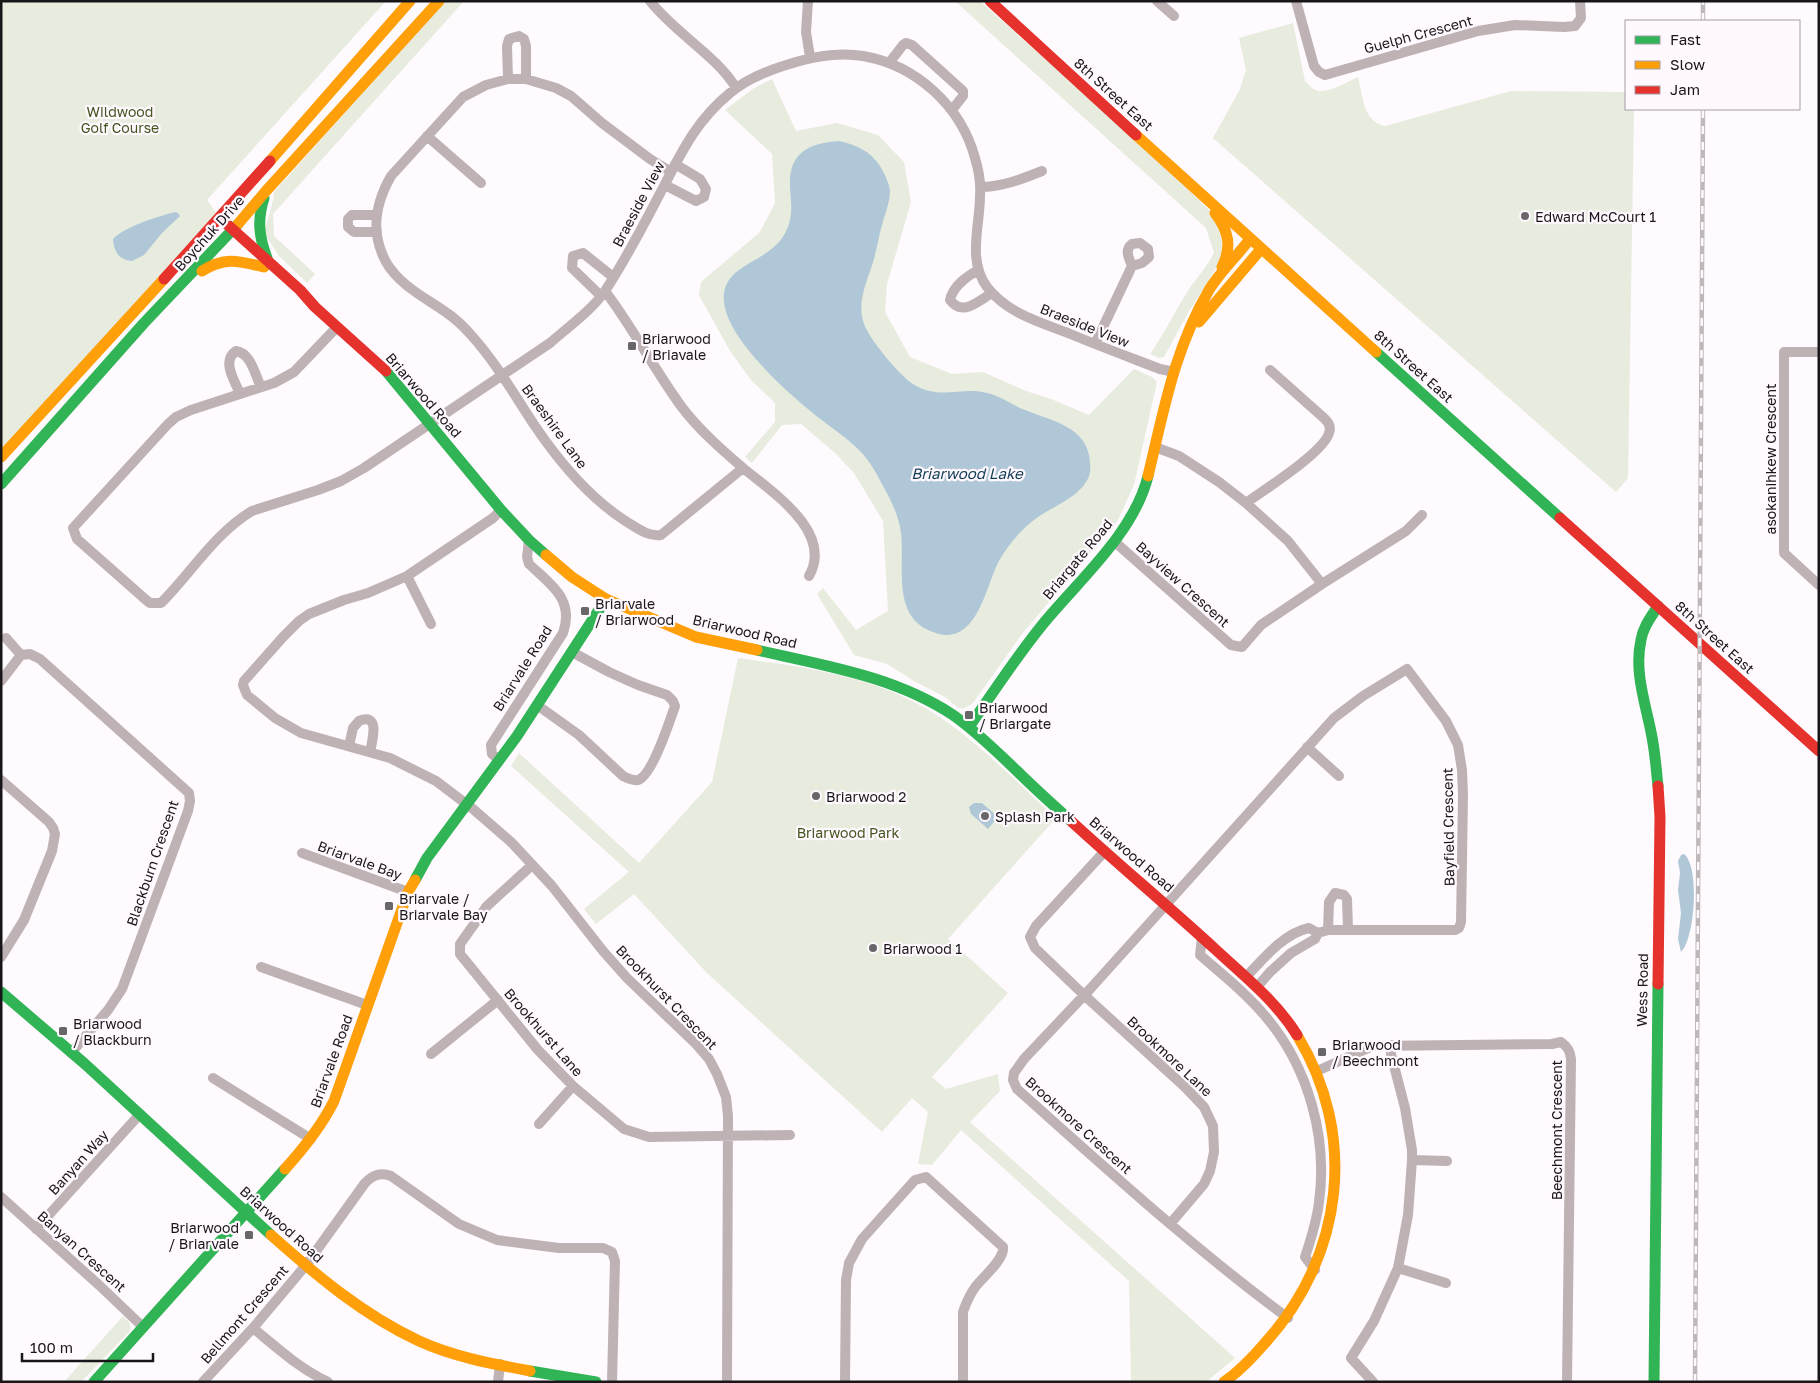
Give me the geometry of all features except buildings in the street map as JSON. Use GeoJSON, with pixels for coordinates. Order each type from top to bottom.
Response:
{"type":"FeatureCollection","features":[{"type":"Feature","properties":{"kind":"street","name":"Boychuk Drive"},"geometry":{"type":"LineString","coordinates":[[1,457],[217,222],[410,1]]}},
{"type":"Feature","properties":{"kind":"street","name":"Boychuk Drive"},"geometry":{"type":"LineString","coordinates":[[1,484],[139,329],[180,288],[439,1]]}},
{"type":"Feature","properties":{"kind":"street"},"geometry":{"type":"LineString","coordinates":[[650,1],[663,17],[723,70],[736,88]]}},
{"type":"Feature","properties":{"kind":"street"},"geometry":{"type":"LineString","coordinates":[[808,1],[806,32],[810,57]]}},
{"type":"Feature","properties":{"kind":"street","name":"8th Street East"},"geometry":{"type":"LineString","coordinates":[[990,1],[1261,249],[1819,751]]}},
{"type":"Feature","properties":{"kind":"street"},"geometry":{"type":"LineString","coordinates":[[1156,1],[1174,16]]}},
{"type":"Feature","properties":{"kind":"street","name":"Guelph Crescent"},"geometry":{"type":"LineString","coordinates":[[1296,1],[1314,66],[1325,75],[1478,31],[1515,25],[1575,26],[1581,18],[1580,1]]}},
{"type":"Feature","properties":{"kind":"street"},"geometry":{"type":"LineString","coordinates":[[508,79],[507,46],[509,39],[520,36],[524,39],[526,46],[526,79]]}},
{"type":"Feature","properties":{"kind":"street"},"geometry":{"type":"LineString","coordinates":[[889,63],[903,44],[912,45],[963,91],[962,96],[952,110]]}},
{"type":"Feature","properties":{"kind":"street","name":"Braeside View"},"geometry":{"type":"LineString","coordinates":[[240,394],[191,410],[168,424],[73,528],[77,538],[150,603],[161,603],[226,530],[241,518],[252,512],[341,480],[364,468],[550,343],[603,294],[665,185],[689,138],[717,104],[736,88],[770,71],[810,57],[834,55],[862,56],[889,63],[925,84],[952,110],[971,144],[978,172],[980,196],[976,244],[978,270],[1000,301],[1028,317],[1160,369],[1174,372]]}},
{"type":"Feature","properties":{"kind":"street"},"geometry":{"type":"LineString","coordinates":[[502,375],[471,335],[449,314],[406,284],[386,262],[376,232],[376,215],[383,191],[391,176],[463,97],[486,85],[508,79],[526,79],[556,88],[571,96],[602,124],[650,159],[700,180],[706,189],[704,197],[696,201],[665,185]]}},
{"type":"Feature","properties":{"kind":"street"},"geometry":{"type":"LineString","coordinates":[[427,136],[481,183]]}},
{"type":"Feature","properties":{"kind":"street"},"geometry":{"type":"LineString","coordinates":[[980,187],[1013,183],[1042,171]]}},
{"type":"Feature","properties":{"kind":"street"},"geometry":{"type":"LineString","coordinates":[[1189,183],[1218,217],[1228,237],[1230,246],[1227,258],[1210,289]]}},
{"type":"Feature","properties":{"kind":"street"},"geometry":{"type":"LineString","coordinates":[[180,288],[211,264],[218,261],[237,260],[266,264],[260,240],[259,222],[260,208],[266,191]]}},
{"type":"Feature","properties":{"kind":"street"},"geometry":{"type":"LineString","coordinates":[[376,215],[352,215],[348,219],[348,227],[354,232],[376,232]]}},
{"type":"Feature","properties":{"kind":"street","name":"Briarwood Road"},"geometry":{"type":"LineString","coordinates":[[217,222],[306,295],[315,307],[383,368],[528,540],[572,576],[606,599],[656,622],[696,637],[846,670],[891,682],[951,714],[969,727],[1257,987],[1289,1023],[1317,1071],[1328,1106],[1336,1152],[1333,1209],[1327,1236],[1315,1270],[1288,1318],[1229,1380]]}},
{"type":"Feature","properties":{"kind":"street","name":"Briargate Road"},"geometry":{"type":"LineString","coordinates":[[969,727],[1042,625],[1115,542],[1135,509],[1145,490],[1174,372],[1187,334],[1210,289],[1250,239]]}},
{"type":"Feature","properties":{"kind":"street","name":"Briargate Road"},"geometry":{"type":"LineString","coordinates":[[1187,334],[1221,298],[1261,249]]}},
{"type":"Feature","properties":{"kind":"street"},"geometry":{"type":"LineString","coordinates":[[613,277],[583,253],[573,256],[572,268],[622,313],[682,408],[695,424],[743,468],[796,512],[811,537],[814,567],[808,576]]}},
{"type":"Feature","properties":{"kind":"street"},"geometry":{"type":"LineString","coordinates":[[1095,344],[1132,266]]}},
{"type":"Feature","properties":{"kind":"street"},"geometry":{"type":"LineString","coordinates":[[978,270],[952,292],[950,300],[954,306],[968,308],[992,292]]}},
{"type":"Feature","properties":{"kind":"street"},"geometry":{"type":"LineString","coordinates":[[261,387],[246,355],[236,351],[231,355],[228,363],[240,394],[274,383],[294,372],[337,327]]}},
{"type":"Feature","properties":{"kind":"street","name":"asokanihkew Crescent"},"geometry":{"type":"LineString","coordinates":[[1819,352],[1784,352],[1784,553],[1819,585]]}},
{"type":"Feature","properties":{"kind":"street"},"geometry":{"type":"LineString","coordinates":[[1246,503],[1313,453],[1329,435],[1330,430],[1327,422],[1270,370]]}},
{"type":"Feature","properties":{"kind":"street","name":"Braeshire Lane"},"geometry":{"type":"LineString","coordinates":[[502,375],[554,453],[576,479],[623,519],[654,536],[661,535],[673,526],[743,468]]}},
{"type":"Feature","properties":{"kind":"street"},"geometry":{"type":"LineString","coordinates":[[1155,447],[1180,456],[1246,503],[1288,540],[1322,584],[1406,531],[1422,515]]}},
{"type":"Feature","properties":{"kind":"street"},"geometry":{"type":"LineString","coordinates":[[430,624],[407,576],[493,518],[501,510]]}},
{"type":"Feature","properties":{"kind":"street","name":"Briarvale Road"},"geometry":{"type":"LineString","coordinates":[[500,760],[492,754],[491,745],[564,633],[567,624],[566,608],[560,593],[529,564],[527,557],[528,540]]}},
{"type":"Feature","properties":{"kind":"street","name":"Bayview Crescent"},"geometry":{"type":"LineString","coordinates":[[1115,542],[1231,645],[1242,647],[1262,625],[1322,584]]}},
{"type":"Feature","properties":{"kind":"street","name":"Brookhurst Crescent"},"geometry":{"type":"LineString","coordinates":[[407,576],[368,593],[309,614],[289,632],[244,681],[244,690],[247,695],[275,718],[301,733],[390,758],[436,781],[467,803],[511,842],[552,886],[627,978],[696,1044],[709,1059],[726,1097],[729,1137],[727,1382]]}},
{"type":"Feature","properties":{"kind":"street","name":"Briarvale Road"},"geometry":{"type":"LineString","coordinates":[[94,1382],[311,1139],[325,1119],[334,1101],[408,892],[427,858],[500,760],[606,599]]}},
{"type":"Feature","properties":{"kind":"street","name":"Wess Road"},"geometry":{"type":"LineString","coordinates":[[1654,1382],[1660,817],[1654,749],[1638,674],[1640,641],[1650,616],[1658,606]]}},
{"type":"Feature","properties":{"kind":"street"},"geometry":{"type":"LineString","coordinates":[[1,682],[21,655],[6,638]]}},
{"type":"Feature","properties":{"kind":"street"},"geometry":{"type":"LineString","coordinates":[[538,705],[579,735],[623,776],[638,780],[644,775],[663,743],[675,706],[674,701],[667,695],[609,672],[572,652]]}},
{"type":"Feature","properties":{"kind":"street","name":"Blackburn Crescent"},"geometry":{"type":"LineString","coordinates":[[21,655],[30,654],[40,659],[189,793],[188,811],[122,989],[108,1010],[71,1053]]}},
{"type":"Feature","properties":{"kind":"street","name":"Bayfield Crescent"},"geometry":{"type":"LineString","coordinates":[[1166,904],[1334,718],[1363,696],[1407,668],[1446,721],[1458,745],[1463,795],[1462,922],[1459,928],[1455,930],[1348,929],[1328,930],[1318,933],[1309,928],[1294,934],[1282,942],[1246,977]]}},
{"type":"Feature","properties":{"kind":"street"},"geometry":{"type":"LineString","coordinates":[[349,746],[354,725],[359,720],[367,720],[374,727],[370,752]]}},
{"type":"Feature","properties":{"kind":"street"},"geometry":{"type":"LineString","coordinates":[[1307,747],[1340,776]]}},
{"type":"Feature","properties":{"kind":"street"},"geometry":{"type":"LineString","coordinates":[[1,780],[49,822],[55,834],[53,847],[24,920],[1,957]]}},
{"type":"Feature","properties":{"kind":"street","name":"Brookmore Lane"},"geometry":{"type":"LineString","coordinates":[[1105,851],[1036,926],[1030,937],[1035,948],[1185,1087],[1204,1107],[1213,1126],[1214,1152],[1210,1171],[1204,1184],[1170,1224]]}},
{"type":"Feature","properties":{"kind":"street","name":"Briarvale Bay"},"geometry":{"type":"LineString","coordinates":[[302,853],[408,892]]}},
{"type":"Feature","properties":{"kind":"street","name":"Brookhurst Lane"},"geometry":{"type":"LineString","coordinates":[[532,866],[487,906],[458,948],[460,954],[538,1050],[573,1086],[624,1130],[634,1134],[649,1137],[790,1136]]}},
{"type":"Feature","properties":{"kind":"street"},"geometry":{"type":"LineString","coordinates":[[1328,930],[1329,902],[1335,893],[1344,895],[1347,899],[1348,929]]}},
{"type":"Feature","properties":{"kind":"street","name":"Brookmore Crescent"},"geometry":{"type":"LineString","coordinates":[[1166,904],[1018,1066],[1014,1073],[1014,1085],[1232,1277],[1288,1318]]}},
{"type":"Feature","properties":{"kind":"street","name":"Bayfield Crescent"},"geometry":{"type":"LineString","coordinates":[[1257,987],[1284,958],[1315,939],[1318,933]]}},
{"type":"Feature","properties":{"kind":"street"},"geometry":{"type":"LineString","coordinates":[[1202,938],[1200,955],[1267,1018],[1291,1053],[1307,1088],[1317,1122],[1321,1166],[1320,1202],[1305,1257],[1315,1270]]}},
{"type":"Feature","properties":{"kind":"street"},"geometry":{"type":"LineString","coordinates":[[261,967],[367,1005]]}},
{"type":"Feature","properties":{"kind":"street","name":"Briarwood Road"},"geometry":{"type":"LineString","coordinates":[[1,992],[140,1114],[306,1265],[350,1300],[387,1324],[422,1341],[463,1356],[596,1382]]}},
{"type":"Feature","properties":{"kind":"street"},"geometry":{"type":"LineString","coordinates":[[431,1054],[498,1000]]}},
{"type":"Feature","properties":{"kind":"street","name":"Beechmont Crescent"},"geometry":{"type":"LineString","coordinates":[[1317,1071],[1373,1046],[1552,1044],[1560,1042],[1570,1050],[1567,1382]]}},
{"type":"Feature","properties":{"kind":"street"},"geometry":{"type":"LineString","coordinates":[[1373,1382],[1351,1358],[1374,1321],[1398,1268],[1408,1215],[1412,1160],[1405,1108],[1391,1054],[1391,1045]]}},
{"type":"Feature","properties":{"kind":"street"},"geometry":{"type":"LineString","coordinates":[[213,1078],[311,1139]]}},
{"type":"Feature","properties":{"kind":"street"},"geometry":{"type":"LineString","coordinates":[[539,1124],[573,1086]]}},
{"type":"Feature","properties":{"kind":"street","name":"Banyan Way"},"geometry":{"type":"LineString","coordinates":[[36,1229],[140,1114]]}},
{"type":"Feature","properties":{"kind":"street"},"geometry":{"type":"LineString","coordinates":[[1412,1160],[1447,1161]]}},
{"type":"Feature","properties":{"kind":"street","name":"Bellmont Crescent"},"geometry":{"type":"LineString","coordinates":[[203,1382],[306,1265],[365,1183],[372,1176],[384,1174],[397,1180],[459,1224],[497,1240],[559,1248],[603,1248],[612,1252],[615,1262],[612,1382]]}},
{"type":"Feature","properties":{"kind":"street"},"geometry":{"type":"LineString","coordinates":[[844,1382],[846,1280],[849,1263],[862,1239],[915,1180],[926,1177],[1003,1247],[1004,1252],[975,1288],[965,1305],[963,1312],[963,1382]]}},
{"type":"Feature","properties":{"kind":"street","name":"Banyan Crescent"},"geometry":{"type":"LineString","coordinates":[[1,1198],[143,1327]]}},
{"type":"Feature","properties":{"kind":"street"},"geometry":{"type":"LineString","coordinates":[[1398,1268],[1446,1283]]}},
{"type":"Feature","properties":{"kind":"street"},"geometry":{"type":"LineString","coordinates":[[252,1328],[307,1372],[328,1382]]}},
{"type":"Feature","properties":{"kind":"street"},"geometry":{"type":"LineString","coordinates":[[498,1382],[500,1364]]}},
{"type":"Feature","properties":{"kind":"green space","name":"Wildwood Golf Course"},"geometry":{"type":"Polygon","coordinates":[[[1,1],[386,1],[207,200],[220,218],[1,462],[1,1]]]}},
{"type":"Feature","properties":{"kind":"green space"},"geometry":{"type":"Polygon","coordinates":[[[445,1],[464,1],[273,214],[274,236],[315,274],[307,283],[279,256],[264,233],[274,192],[445,1]]]}},
{"type":"Feature","properties":{"kind":"green space"},"geometry":{"type":"Polygon","coordinates":[[[955,1],[980,1],[1152,154],[1212,213],[1220,224],[1223,257],[1189,311],[1164,357],[1159,358],[1150,354],[1189,289],[1214,253],[1206,228],[955,1]]]}},
{"type":"Feature","properties":{"kind":"green space"},"geometry":{"type":"Polygon","coordinates":[[[1293,23],[1305,81],[1315,90],[1324,91],[1358,77],[1368,114],[1378,124],[1385,126],[1511,91],[1625,92],[1625,110],[1634,110],[1628,478],[1616,492],[1213,138],[1240,89],[1246,70],[1239,38],[1293,23]]]}},
{"type":"Feature","properties":{"kind":"green space"},"geometry":{"type":"Polygon","coordinates":[[[772,79],[796,131],[837,123],[878,135],[904,162],[911,202],[887,284],[885,312],[910,357],[952,374],[983,372],[1089,415],[1134,369],[1152,377],[1157,382],[1134,485],[1118,520],[1022,634],[973,703],[963,709],[887,664],[854,655],[817,594],[823,588],[856,630],[888,611],[883,521],[854,473],[835,453],[801,424],[782,425],[752,463],[745,457],[775,422],[775,403],[751,380],[730,351],[699,295],[701,282],[760,232],[775,203],[772,154],[725,110],[754,88],[772,79]]]}},
{"type":"Feature","properties":{"kind":"green space","name":"Briarwood Park"},"geometry":{"type":"Polygon","coordinates":[[[738,658],[810,669],[858,680],[903,697],[925,708],[960,731],[1056,818],[948,939],[1008,993],[932,1077],[946,1089],[998,1074],[1000,1091],[970,1122],[1235,1358],[1206,1382],[1131,1382],[1129,1281],[961,1130],[932,1165],[918,1164],[928,1112],[912,1098],[882,1132],[707,973],[634,894],[596,924],[584,909],[629,872],[511,766],[519,753],[639,863],[712,782],[738,658]]]}},
{"type":"Feature","properties":{"kind":"green space"},"geometry":{"type":"Polygon","coordinates":[[[123,1316],[129,1322],[131,1328],[129,1332],[81,1382],[64,1382],[123,1316]]]}},
{"type":"Feature","properties":{"kind":"water","name":"Briarwood Lake"},"geometry":{"type":"Polygon","coordinates":[[[839,141],[852,144],[872,156],[882,169],[890,191],[861,304],[864,323],[871,338],[882,352],[908,380],[923,389],[932,392],[978,391],[997,396],[1020,408],[1067,427],[1083,441],[1088,451],[1090,470],[1082,488],[1035,519],[1017,535],[999,561],[985,597],[972,621],[963,630],[952,634],[939,634],[923,628],[906,607],[903,593],[902,547],[899,521],[890,499],[868,461],[852,443],[791,395],[775,379],[744,345],[725,310],[724,294],[728,282],[735,273],[769,251],[779,242],[787,230],[791,213],[791,174],[797,157],[810,147],[839,141]]]}},
{"type":"Feature","properties":{"kind":"water"},"geometry":{"type":"Polygon","coordinates":[[[175,212],[180,216],[162,233],[144,255],[132,261],[124,259],[118,254],[113,239],[119,234],[142,222],[175,212]]]}},
{"type":"Feature","properties":{"kind":"water","name":"Splash Park"},"geometry":{"type":"Polygon","coordinates":[[[974,803],[982,803],[998,817],[988,829],[971,814],[969,807],[974,803]]]}},
{"type":"Feature","properties":{"kind":"water"},"geometry":{"type":"Polygon","coordinates":[[[1684,854],[1689,861],[1692,873],[1694,903],[1690,933],[1686,945],[1681,952],[1678,939],[1681,913],[1678,890],[1680,873],[1678,861],[1681,855],[1684,854]]]}},
{"type":"Feature","properties":{"kind":"railway"},"geometry":{"type":"LineString","coordinates":[[1703,1],[1703,20]]}},
{"type":"Feature","properties":{"kind":"railway"},"geometry":{"type":"LineString","coordinates":[[1695,1382],[1703,110]]}},
{"type":"Feature","properties":{"kind":"traffic: fast"},"geometry":{"type":"LineString","coordinates":[[264,198],[260,214],[260,228],[267,258]]}},
{"type":"Feature","properties":{"kind":"traffic: fast"},"geometry":{"type":"LineString","coordinates":[[1,484],[144,323],[238,224]]}},
{"type":"Feature","properties":{"kind":"traffic: fast"},"geometry":{"type":"LineString","coordinates":[[1376,352],[1560,518]]}},
{"type":"Feature","properties":{"kind":"traffic: fast"},"geometry":{"type":"LineString","coordinates":[[386,371],[501,510],[546,555]]}},
{"type":"Feature","properties":{"kind":"traffic: fast"},"geometry":{"type":"LineString","coordinates":[[969,727],[1033,637],[1104,555],[1118,536],[1131,517],[1141,497],[1148,476]]}},
{"type":"Feature","properties":{"kind":"traffic: fast"},"geometry":{"type":"LineString","coordinates":[[415,880],[427,858],[517,736],[606,599]]}},
{"type":"Feature","properties":{"kind":"traffic: fast"},"geometry":{"type":"LineString","coordinates":[[1658,606],[1648,622],[1641,640],[1639,663],[1641,686],[1654,746],[1658,786]]}},
{"type":"Feature","properties":{"kind":"traffic: fast"},"geometry":{"type":"LineString","coordinates":[[757,650],[858,674],[907,691],[930,702],[953,715],[978,734],[1072,822]]}},
{"type":"Feature","properties":{"kind":"traffic: fast"},"geometry":{"type":"LineString","coordinates":[[1654,1382],[1658,984]]}},
{"type":"Feature","properties":{"kind":"traffic: fast"},"geometry":{"type":"LineString","coordinates":[[1,992],[85,1064],[271,1235]]}},
{"type":"Feature","properties":{"kind":"traffic: fast"},"geometry":{"type":"LineString","coordinates":[[94,1382],[285,1169]]}},
{"type":"Feature","properties":{"kind":"traffic: fast"},"geometry":{"type":"LineString","coordinates":[[530,1371],[596,1382]]}},
{"type":"Feature","properties":{"kind":"traffic: slow"},"geometry":{"type":"LineString","coordinates":[[270,161],[410,1]]}},
{"type":"Feature","properties":{"kind":"traffic: slow"},"geometry":{"type":"LineString","coordinates":[[238,224],[439,1]]}},
{"type":"Feature","properties":{"kind":"traffic: slow"},"geometry":{"type":"LineString","coordinates":[[1136,135],[1376,352]]}},
{"type":"Feature","properties":{"kind":"traffic: slow"},"geometry":{"type":"LineString","coordinates":[[1215,213],[1228,239],[1227,253],[1222,267]]}},
{"type":"Feature","properties":{"kind":"traffic: slow"},"geometry":{"type":"LineString","coordinates":[[1148,476],[1171,381],[1187,335],[1209,290],[1250,239]]}},
{"type":"Feature","properties":{"kind":"traffic: slow"},"geometry":{"type":"LineString","coordinates":[[1199,322],[1261,249]]}},
{"type":"Feature","properties":{"kind":"traffic: slow"},"geometry":{"type":"LineString","coordinates":[[202,271],[218,263],[232,261],[264,267]]}},
{"type":"Feature","properties":{"kind":"traffic: slow"},"geometry":{"type":"LineString","coordinates":[[1,457],[164,279]]}},
{"type":"Feature","properties":{"kind":"traffic: slow"},"geometry":{"type":"LineString","coordinates":[[546,555],[572,577],[606,599],[696,637],[757,650]]}},
{"type":"Feature","properties":{"kind":"traffic: slow"},"geometry":{"type":"LineString","coordinates":[[285,1169],[312,1137],[334,1101],[408,892],[415,880]]}},
{"type":"Feature","properties":{"kind":"traffic: slow"},"geometry":{"type":"LineString","coordinates":[[1224,1382],[1241,1369],[1256,1353],[1292,1309],[1312,1272],[1326,1234],[1334,1194],[1335,1153],[1329,1113],[1316,1073],[1297,1035]]}},
{"type":"Feature","properties":{"kind":"traffic: slow"},"geometry":{"type":"LineString","coordinates":[[271,1235],[305,1265],[359,1307],[398,1331],[432,1347],[502,1366],[530,1371]]}},
{"type":"Feature","properties":{"kind":"traffic: jam"},"geometry":{"type":"LineString","coordinates":[[990,1],[1136,135]]}},
{"type":"Feature","properties":{"kind":"traffic: jam"},"geometry":{"type":"LineString","coordinates":[[164,279],[270,161]]}},
{"type":"Feature","properties":{"kind":"traffic: jam"},"geometry":{"type":"LineString","coordinates":[[220,218],[386,371]]}},
{"type":"Feature","properties":{"kind":"traffic: jam"},"geometry":{"type":"LineString","coordinates":[[1560,518],[1819,751]]}},
{"type":"Feature","properties":{"kind":"traffic: jam"},"geometry":{"type":"LineString","coordinates":[[1658,786],[1660,817],[1658,984]]}},
{"type":"Feature","properties":{"kind":"traffic: jam"},"geometry":{"type":"LineString","coordinates":[[1072,822],[1259,989],[1297,1035]]}},
{"type":"Feature","properties":{"kind":"place","name":"Edward McCourt 1"},"geometry":{"type":"Point","coordinates":[1525,216]}},
{"type":"Feature","properties":{"kind":"place","name":"Briarwood / Briavale"},"geometry":{"type":"Point","coordinates":[632,346]}},
{"type":"Feature","properties":{"kind":"place","name":"Briarvale / Briarwood"},"geometry":{"type":"Point","coordinates":[585,611]}},
{"type":"Feature","properties":{"kind":"place","name":"Briarwood / Briargate"},"geometry":{"type":"Point","coordinates":[969,715]}},
{"type":"Feature","properties":{"kind":"place","name":"Briarwood 2"},"geometry":{"type":"Point","coordinates":[816,796]}},
{"type":"Feature","properties":{"kind":"place","name":"Splash Park"},"geometry":{"type":"Point","coordinates":[985,816]}},
{"type":"Feature","properties":{"kind":"place","name":"Briarvale / Briarvale Bay"},"geometry":{"type":"Point","coordinates":[389,906]}},
{"type":"Feature","properties":{"kind":"place","name":"Briarwood 1"},"geometry":{"type":"Point","coordinates":[873,948]}},
{"type":"Feature","properties":{"kind":"place","name":"Briarwood / Blackburn"},"geometry":{"type":"Point","coordinates":[63,1031]}},
{"type":"Feature","properties":{"kind":"place","name":"Briarwood / Beechmont"},"geometry":{"type":"Point","coordinates":[1322,1052]}},
{"type":"Feature","properties":{"kind":"place","name":"Briarwood / Briarvale"},"geometry":{"type":"Point","coordinates":[249,1235]}}]}
